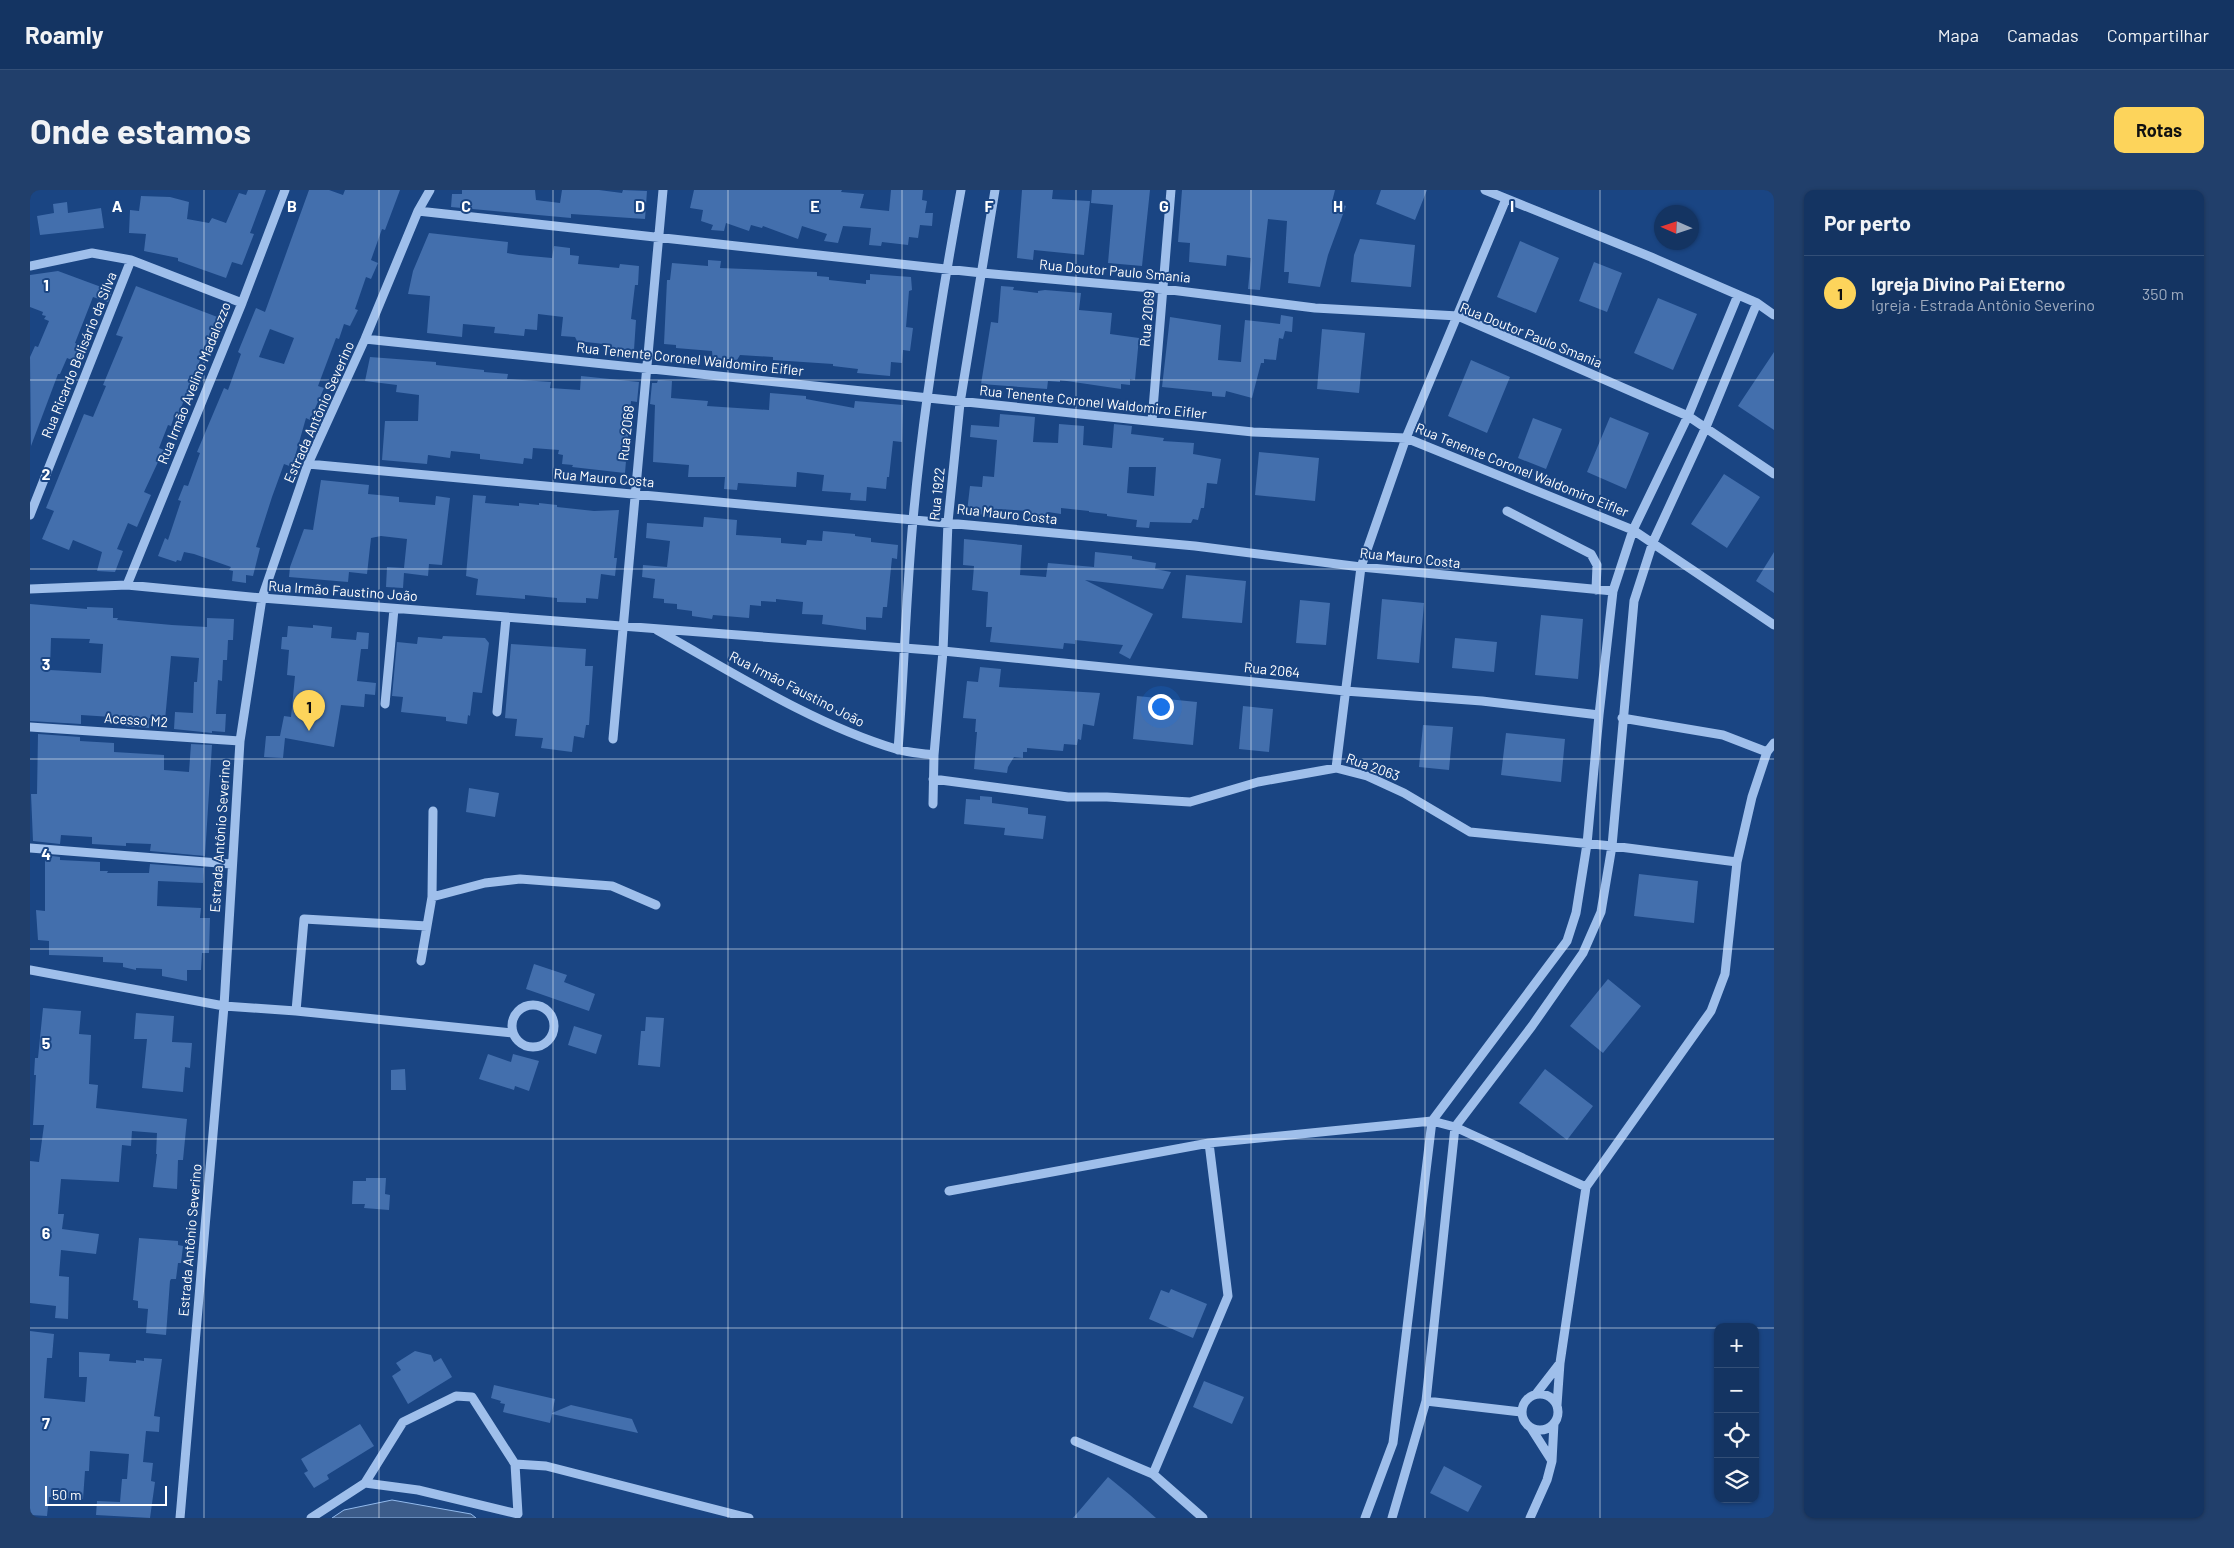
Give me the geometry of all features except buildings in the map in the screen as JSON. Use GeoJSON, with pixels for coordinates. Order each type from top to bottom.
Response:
{"type":"FeatureCollection","features":[{"type":"Feature","properties":{"kind":"street","name":"Rua Irmão Avelino Madalozzo"},"geometry":{"type":"LineString","coordinates":[[127,585],[242,303],[285,190]]}},
{"type":"Feature","properties":{"kind":"street","name":"Estrada Antônio Severino"},"geometry":{"type":"LineString","coordinates":[[180,1518],[224,1006],[231,864],[240,741],[262,598],[308,464],[365,339],[418,211],[430,190]]}},
{"type":"Feature","properties":{"kind":"street","name":"Rua 2068"},"geometry":{"type":"LineString","coordinates":[[613,739],[663,190]]}},
{"type":"Feature","properties":{"kind":"street","name":"Rua 1922"},"geometry":{"type":"LineString","coordinates":[[898,750],[913,520],[946,269],[961,190]]}},
{"type":"Feature","properties":{"kind":"street","name":"Rua 1922"},"geometry":{"type":"LineString","coordinates":[[933,804],[934,755],[943,651],[948,522],[960,403],[995,190]]}},
{"type":"Feature","properties":{"kind":"street","name":"Rua 2069"},"geometry":{"type":"LineString","coordinates":[[1152,421],[1171,190]]}},
{"type":"Feature","properties":{"kind":"street"},"geometry":{"type":"LineString","coordinates":[[1485,190],[1651,257],[1756,303],[1774,315]]}},
{"type":"Feature","properties":{"kind":"street"},"geometry":{"type":"LineString","coordinates":[[1336,768],[1361,567],[1406,438],[1506,199]]}},
{"type":"Feature","properties":{"kind":"street","name":"Rua Doutor Paulo Smania"},"geometry":{"type":"LineString","coordinates":[[418,211],[982,273],[1163,289],[1315,308],[1458,316],[1688,416],[1774,474]]}},
{"type":"Feature","properties":{"kind":"street"},"geometry":{"type":"LineString","coordinates":[[30,266],[92,253],[131,260],[242,303]]}},
{"type":"Feature","properties":{"kind":"street","name":"Rua Ricardo Belisário da Silva"},"geometry":{"type":"LineString","coordinates":[[30,515],[131,260]]}},
{"type":"Feature","properties":{"kind":"street"},"geometry":{"type":"LineString","coordinates":[[1365,1518],[1393,1443],[1432,1121],[1567,941],[1576,913],[1588,844],[1598,715],[1613,591],[1633,530],[1688,416],[1738,295]]}},
{"type":"Feature","properties":{"kind":"street"},"geometry":{"type":"LineString","coordinates":[[1392,1518],[1426,1401],[1455,1127],[1526,1034],[1583,953],[1601,912],[1612,846],[1634,601],[1652,542],[1706,427],[1756,303]]}},
{"type":"Feature","properties":{"kind":"street","name":"Rua Tenente Coronel Waldomiro Eifler"},"geometry":{"type":"LineString","coordinates":[[365,339],[928,397],[960,403],[1252,432],[1406,438],[1633,530],[1774,625]]}},
{"type":"Feature","properties":{"kind":"street","name":"Rua Mauro Costa"},"geometry":{"type":"LineString","coordinates":[[308,464],[1195,546],[1361,567],[1613,591]]}},
{"type":"Feature","properties":{"kind":"street"},"geometry":{"type":"LineString","coordinates":[[1508,511],[1591,554],[1597,565],[1596,590]]}},
{"type":"Feature","properties":{"kind":"street","name":"Rua Irmão Faustino João"},"geometry":{"type":"LineString","coordinates":[[30,589],[127,585],[394,609],[943,651]]}},
{"type":"Feature","properties":{"kind":"street"},"geometry":{"type":"LineString","coordinates":[[385,704],[394,609]]}},
{"type":"Feature","properties":{"kind":"street"},"geometry":{"type":"LineString","coordinates":[[497,712],[506,618]]}},
{"type":"Feature","properties":{"kind":"street","name":"Rua Irmão Faustino João"},"geometry":{"type":"LineString","coordinates":[[655,628],[811,715],[898,750],[934,755]]}},
{"type":"Feature","properties":{"kind":"street","name":"Rua 2064"},"geometry":{"type":"LineString","coordinates":[[943,651],[1345,691],[1456,698],[1598,715]]}},
{"type":"Feature","properties":{"kind":"street"},"geometry":{"type":"LineString","coordinates":[[1622,718],[1722,735],[1767,752]]}},
{"type":"Feature","properties":{"kind":"street","name":"Acesso M2"},"geometry":{"type":"LineString","coordinates":[[30,727],[240,741]]}},
{"type":"Feature","properties":{"kind":"street"},"geometry":{"type":"LineString","coordinates":[[1530,1518],[1547,1480],[1552,1461],[1560,1363],[1586,1188],[1710,1011],[1725,974],[1737,862],[1752,797],[1767,752],[1774,742]]}},
{"type":"Feature","properties":{"kind":"street","name":"Rua 2063"},"geometry":{"type":"LineString","coordinates":[[933,779],[1068,797],[1107,796],[1190,802],[1258,782],[1336,768],[1367,776],[1404,793],[1470,832],[1612,846],[1737,862]]}},
{"type":"Feature","properties":{"kind":"street"},"geometry":{"type":"LineString","coordinates":[[421,961],[432,897],[432,811]]}},
{"type":"Feature","properties":{"kind":"street"},"geometry":{"type":"LineString","coordinates":[[30,848],[231,864]]}},
{"type":"Feature","properties":{"kind":"street"},"geometry":{"type":"LineString","coordinates":[[432,897],[484,883],[520,879],[612,886],[656,905]]}},
{"type":"Feature","properties":{"kind":"street"},"geometry":{"type":"LineString","coordinates":[[296,1011],[304,919],[426,926]]}},
{"type":"Feature","properties":{"kind":"street"},"geometry":{"type":"LineString","coordinates":[[30,970],[224,1006],[296,1011],[513,1033]]}},
{"type":"Feature","properties":{"kind":"street"},"geometry":{"type":"LineString","coordinates":[[530,1004],[540,1006],[548,1010],[552,1017],[553,1036],[546,1043],[536,1047],[526,1045],[517,1041],[513,1033],[513,1023],[522,1007],[530,1004]]}},
{"type":"Feature","properties":{"kind":"street"},"geometry":{"type":"LineString","coordinates":[[949,1191],[1209,1143],[1432,1121],[1455,1127],[1586,1188]]}},
{"type":"Feature","properties":{"kind":"street"},"geometry":{"type":"LineString","coordinates":[[1153,1474],[1228,1296],[1209,1143]]}},
{"type":"Feature","properties":{"kind":"street"},"geometry":{"type":"LineString","coordinates":[[1552,1461],[1531,1428],[1526,1424],[1521,1412],[1525,1400],[1536,1394],[1560,1363]]}},
{"type":"Feature","properties":{"kind":"street"},"geometry":{"type":"LineString","coordinates":[[1536,1394],[1548,1395],[1557,1405]]}},
{"type":"Feature","properties":{"kind":"street"},"geometry":{"type":"LineString","coordinates":[[310,1518],[365,1483],[403,1422],[456,1396],[472,1397],[515,1464],[518,1516],[418,1490],[365,1483]]}},
{"type":"Feature","properties":{"kind":"street"},"geometry":{"type":"LineString","coordinates":[[1426,1401],[1521,1412]]}},
{"type":"Feature","properties":{"kind":"street"},"geometry":{"type":"LineString","coordinates":[[1531,1428],[1543,1430],[1554,1424]]}},
{"type":"Feature","properties":{"kind":"street"},"geometry":{"type":"LineString","coordinates":[[1075,1441],[1153,1474],[1203,1518]]}},
{"type":"Feature","properties":{"kind":"street"},"geometry":{"type":"LineString","coordinates":[[515,1464],[546,1466],[749,1518]]}},
{"type":"Feature","properties":{"kind":"water"},"geometry":{"type":"Polygon","coordinates":[[[392,1500],[471,1514],[476,1518],[332,1518],[344,1510],[392,1500]]]}},
{"type":"Feature","properties":{"kind":"place","name":"Igreja Divino Pai Eterno"},"geometry":{"type":"Point","coordinates":[309,731]}}]}
